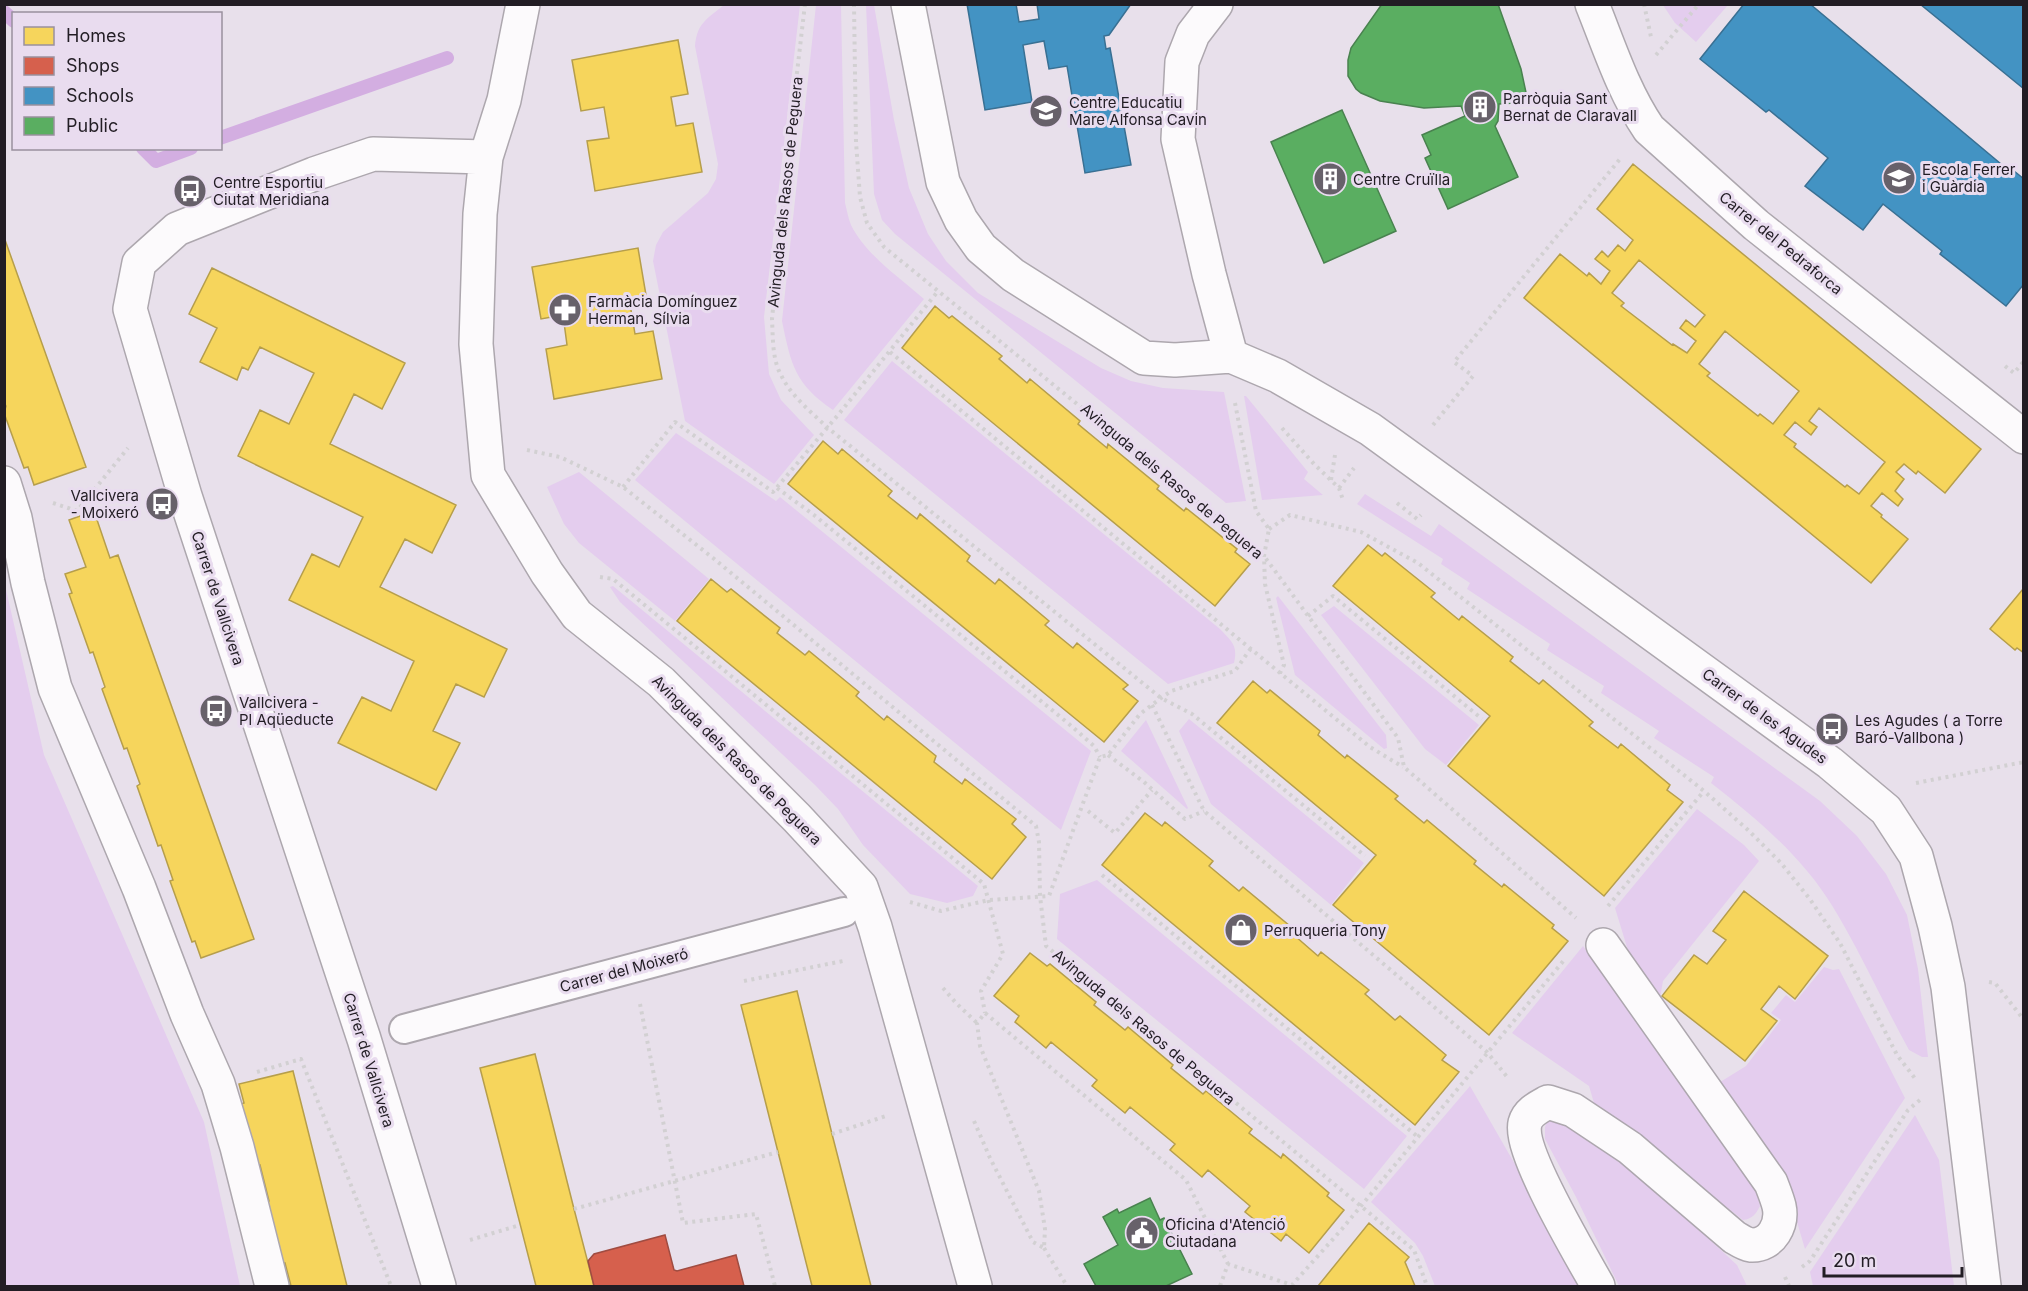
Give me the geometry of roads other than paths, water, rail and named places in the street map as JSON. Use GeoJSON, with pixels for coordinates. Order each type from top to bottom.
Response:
{"type":"FeatureCollection","features":[{"type":"Feature","properties":{"kind":"street","name":"Avinguda dels Rasos de Peguera"},"geometry":{"type":"LineString","coordinates":[[523,4],[504,100],[486,157],[480,214],[476,344],[488,475],[547,573],[577,615],[661,682],[797,818],[861,887],[875,927],[975,1287]]}},
{"type":"Feature","properties":{"kind":"street"},"geometry":{"type":"LineString","coordinates":[[909,4],[943,182],[961,220],[981,248],[1012,275],[1144,358],[1175,360],[1231,356],[1209,274],[1178,139],[1182,62],[1193,34],[1216,4]]}},
{"type":"Feature","properties":{"kind":"street","name":"Carrer del Pedraforca"},"geometry":{"type":"LineString","coordinates":[[1592,4],[1624,83],[1639,115],[1649,129],[1756,225],[2024,437]]}},
{"type":"Feature","properties":{"kind":"street","name":"Carrer de Vallcivera"},"geometry":{"type":"LineString","coordinates":[[439,1287],[364,1039],[184,496],[130,309],[139,263],[177,229],[314,174],[373,154],[486,157]]}},
{"type":"Feature","properties":{"kind":"street","name":"Carrer de les Agudes"},"geometry":{"type":"LineString","coordinates":[[1231,356],[1278,376],[1370,429],[1830,763],[1886,810],[1916,855],[1944,967],[1958,1057],[1984,1287]]}},
{"type":"Feature","properties":{"kind":"street"},"geometry":{"type":"LineString","coordinates":[[5,485],[15,518],[28,583],[55,688],[139,888],[187,1014],[218,1084],[237,1147],[272,1287]]}},
{"type":"Feature","properties":{"kind":"street","name":"Carrer del Moixeró"},"geometry":{"type":"LineString","coordinates":[[404,1029],[844,912]]}},
{"type":"Feature","properties":{"kind":"street"},"geometry":{"type":"LineString","coordinates":[[1598,1287],[1533,1163],[1526,1143],[1525,1123],[1533,1110],[1548,1102],[1574,1110],[1630,1148],[1734,1237],[1749,1245],[1763,1244],[1773,1236],[1779,1225],[1780,1207],[1771,1183],[1603,945]]}},
{"type":"Feature","properties":{"kind":"waterway"},"geometry":{"type":"LineString","coordinates":[[4,12],[12,19]]}},
{"type":"Feature","properties":{"kind":"waterway"},"geometry":{"type":"LineString","coordinates":[[222,137],[447,58]]}},
{"type":"Feature","properties":{"kind":"waterway"},"geometry":{"type":"LineString","coordinates":[[145,150],[156,161],[186,150]]}},
{"type":"Feature","properties":{"kind":"place","name":"Parròquia Sant Bernat de Claravall"},"geometry":{"type":"Point","coordinates":[1480,107]}},
{"type":"Feature","properties":{"kind":"place","name":"Centre Educatiu Mare Alfonsa Cavin"},"geometry":{"type":"Point","coordinates":[1046,111]}},
{"type":"Feature","properties":{"kind":"place","name":"Escola Ferrer i Guàrdia"},"geometry":{"type":"Point","coordinates":[1899,178]}},
{"type":"Feature","properties":{"kind":"place","name":"Centre Cruïlla"},"geometry":{"type":"Point","coordinates":[1330,179]}},
{"type":"Feature","properties":{"kind":"place","name":"Centre Esportiu Ciutat Meridiana"},"geometry":{"type":"Point","coordinates":[190,191]}},
{"type":"Feature","properties":{"kind":"place","name":"Farmàcia Domínguez Herman, Sílvia"},"geometry":{"type":"Point","coordinates":[565,310]}},
{"type":"Feature","properties":{"kind":"place","name":"Vallcivera - Moixeró"},"geometry":{"type":"Point","coordinates":[162,504]}},
{"type":"Feature","properties":{"kind":"place","name":"Vallcivera - Pl Aqüeducte"},"geometry":{"type":"Point","coordinates":[216,711]}},
{"type":"Feature","properties":{"kind":"place","name":"Les Agudes ( a Torre Baró-Vallbona )"},"geometry":{"type":"Point","coordinates":[1832,729]}},
{"type":"Feature","properties":{"kind":"place","name":"Perruqueria Tony"},"geometry":{"type":"Point","coordinates":[1241,930]}},
{"type":"Feature","properties":{"kind":"place","name":"Oficina d'Atenció Ciutadana"},"geometry":{"type":"Point","coordinates":[1142,1233]}}]}
